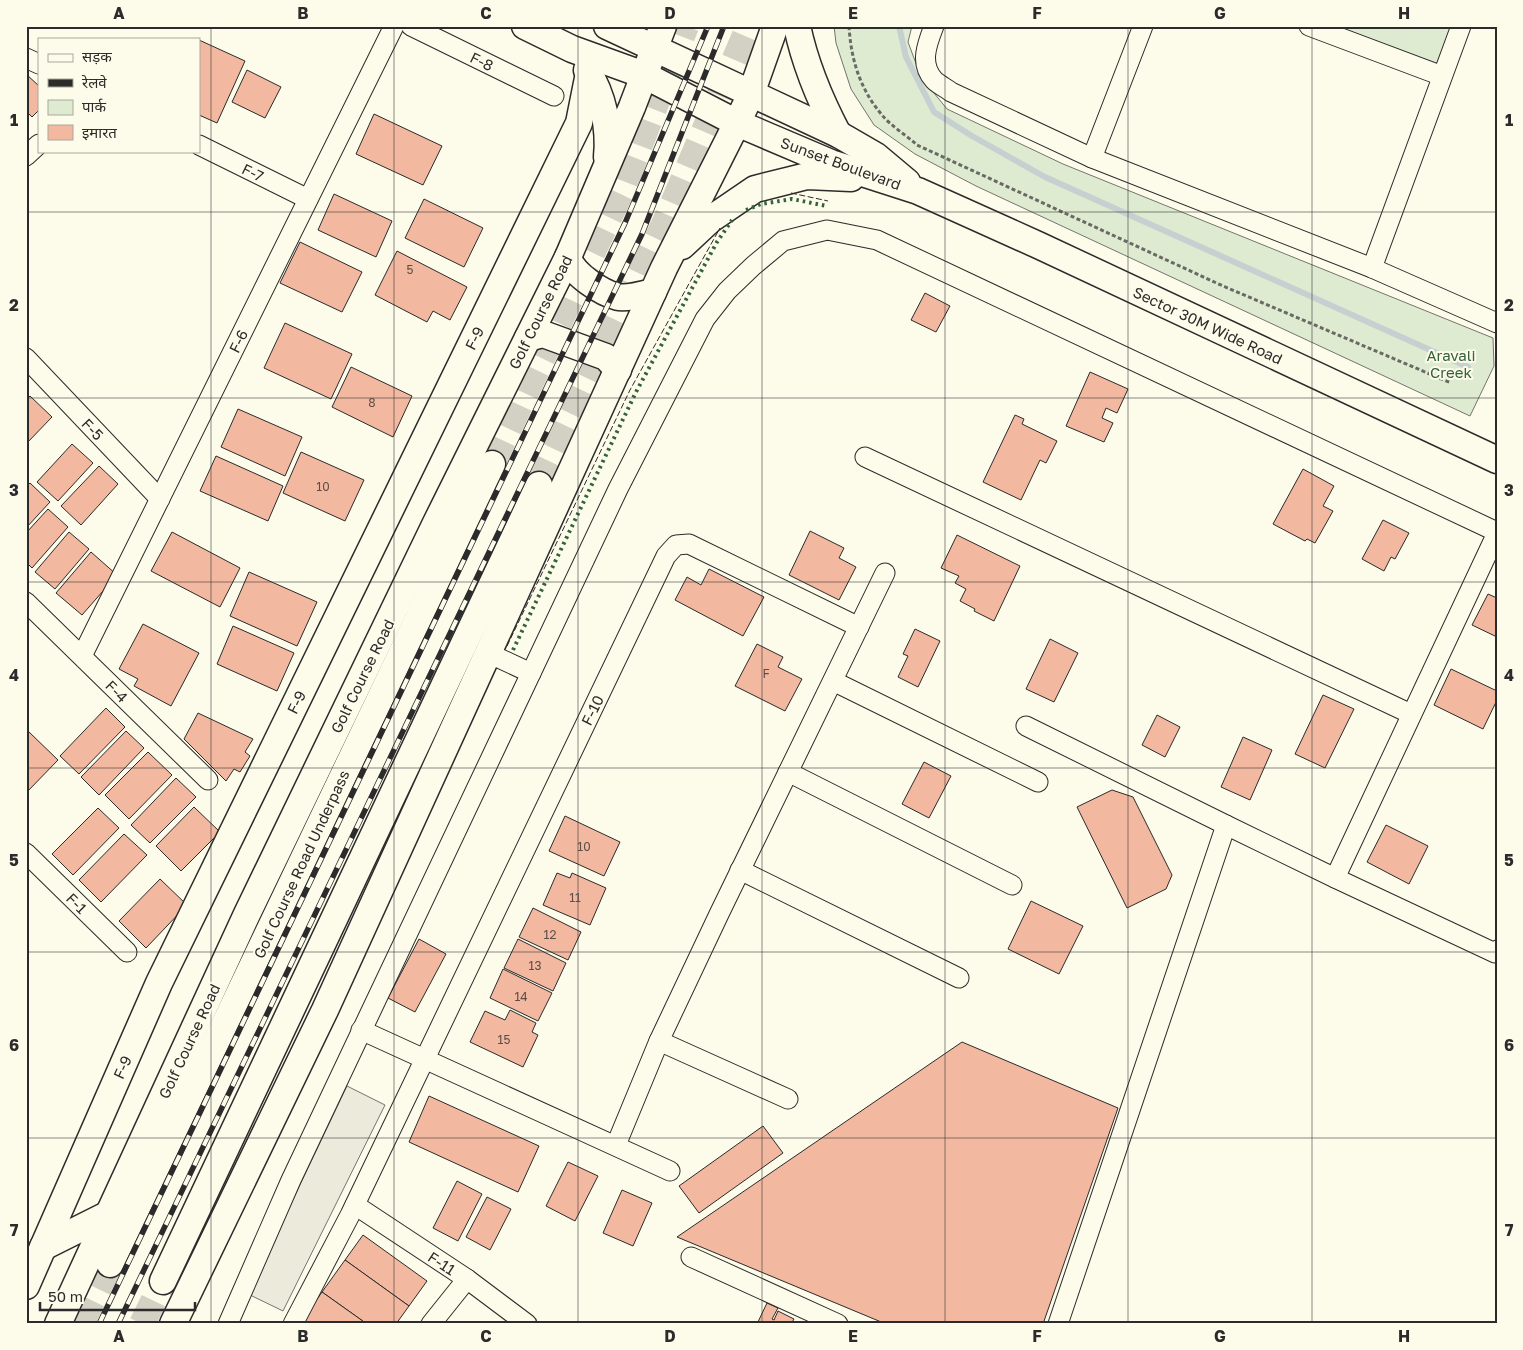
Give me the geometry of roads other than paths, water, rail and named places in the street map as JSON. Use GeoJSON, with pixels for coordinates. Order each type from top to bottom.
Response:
{"type":"FeatureCollection","features":[{"type":"Feature","properties":{"kind":"street","name":"F-6"},"geometry":{"type":"LineString","coordinates":[[82,656],[394,26]]}},
{"type":"Feature","properties":{"kind":"street","name":"F-8"},"geometry":{"type":"LineString","coordinates":[[411,26],[554,96]]}},
{"type":"Feature","properties":{"kind":"street","name":"Sunset Boulevard"},"geometry":{"type":"LineString","coordinates":[[524,26],[572,49],[644,75],[737,123],[831,163],[918,191]]}},
{"type":"Feature","properties":{"kind":"street","name":"Sunset Boulevard"},"geometry":{"type":"LineString","coordinates":[[607,26],[659,38],[751,94],[838,134],[876,156],[918,191]]}},
{"type":"Feature","properties":{"kind":"street"},"geometry":{"type":"LineString","coordinates":[[173,1324],[325,1010],[664,268],[751,94],[775,26]]}},
{"type":"Feature","properties":{"kind":"street"},"geometry":{"type":"LineString","coordinates":[[798,26],[802,46],[820,100],[838,134]]}},
{"type":"Feature","properties":{"kind":"street"},"geometry":{"type":"LineString","coordinates":[[934,26],[926,47],[926,66],[934,80],[951,92],[1092,158],[1372,268],[1497,323]]}},
{"type":"Feature","properties":{"kind":"street"},"geometry":{"type":"LineString","coordinates":[[1092,158],[1143,26]]}},
{"type":"Feature","properties":{"kind":"street"},"geometry":{"type":"LineString","coordinates":[[1309,26],[1442,76]]}},
{"type":"Feature","properties":{"kind":"street"},"geometry":{"type":"LineString","coordinates":[[1372,268],[1461,26]]}},
{"type":"Feature","properties":{"kind":"street","name":"Golf Course Road"},"geometry":{"type":"LineString","coordinates":[[58,1324],[247,914],[436,523],[568,257],[659,38]]}},
{"type":"Feature","properties":{"kind":"street"},"geometry":{"type":"LineString","coordinates":[[572,49],[589,73],[604,108],[608,146],[606,168]]}},
{"type":"Feature","properties":{"kind":"street"},"geometry":{"type":"LineString","coordinates":[[26,58],[38,64]]}},
{"type":"Feature","properties":{"kind":"street","name":"F-9"},"geometry":{"type":"LineString","coordinates":[[26,1286],[159,983],[579,124],[589,73]]}},
{"type":"Feature","properties":{"kind":"street"},"geometry":{"type":"LineString","coordinates":[[26,156],[38,145]]}},
{"type":"Feature","properties":{"kind":"street","name":"F-7"},"geometry":{"type":"LineString","coordinates":[[200,145],[308,199]]}},
{"type":"Feature","properties":{"kind":"street"},"geometry":{"type":"LineString","coordinates":[[664,268],[687,240],[711,219],[755,189],[808,176],[862,179],[918,191]]}},
{"type":"Feature","properties":{"kind":"street","name":"Sector 30M Wide Road"},"geometry":{"type":"LineString","coordinates":[[918,191],[1496,456]]}},
{"type":"Feature","properties":{"kind":"street"},"geometry":{"type":"LineString","coordinates":[[228,1324],[291,1180],[361,1030],[618,489],[705,319],[727,291],[783,241],[827,230],[877,240],[1497,533],[1335,878]]}},
{"type":"Feature","properties":{"kind":"street"},"geometry":{"type":"LineString","coordinates":[[568,257],[569,263],[589,283],[620,298],[653,292]]}},
{"type":"Feature","properties":{"kind":"street"},"geometry":{"type":"LineString","coordinates":[[528,338],[543,334],[606,357],[618,370]]}},
{"type":"Feature","properties":{"kind":"street","name":"F-5"},"geometry":{"type":"LineString","coordinates":[[26,358],[160,499]]}},
{"type":"Feature","properties":{"kind":"street"},"geometry":{"type":"LineString","coordinates":[[865,457],[1411,714]]}},
{"type":"Feature","properties":{"kind":"street","name":"Golf Course Road Underpass"},"geometry":{"type":"LineString","coordinates":[[110,1264],[492,464]]}},
{"type":"Feature","properties":{"kind":"street"},"geometry":{"type":"LineString","coordinates":[[163,1281],[539,485]]}},
{"type":"Feature","properties":{"kind":"street","name":"F-10"},"geometry":{"type":"LineString","coordinates":[[293,1324],[355,1204],[666,556],[676,545],[690,544],[859,627]]}},
{"type":"Feature","properties":{"kind":"street"},"geometry":{"type":"LineString","coordinates":[[616,1145],[659,1041],[740,870],[886,573]]}},
{"type":"Feature","properties":{"kind":"street","name":"F-4"},"geometry":{"type":"LineString","coordinates":[[26,602],[208,780]]}},
{"type":"Feature","properties":{"kind":"street"},"geometry":{"type":"LineString","coordinates":[[488,653],[531,673]]}},
{"type":"Feature","properties":{"kind":"street"},"geometry":{"type":"LineString","coordinates":[[833,681],[1038,782]]}},
{"type":"Feature","properties":{"kind":"street"},"geometry":{"type":"LineString","coordinates":[[1026,726],[1335,878],[1496,952]]}},
{"type":"Feature","properties":{"kind":"street"},"geometry":{"type":"LineString","coordinates":[[788,772],[1012,885]]}},
{"type":"Feature","properties":{"kind":"street"},"geometry":{"type":"LineString","coordinates":[[1058,1324],[1226,825]]}},
{"type":"Feature","properties":{"kind":"street","name":"F-1"},"geometry":{"type":"LineString","coordinates":[[26,853],[127,952]]}},
{"type":"Feature","properties":{"kind":"street"},"geometry":{"type":"LineString","coordinates":[[740,870],[959,978]]}},
{"type":"Feature","properties":{"kind":"street"},"geometry":{"type":"LineString","coordinates":[[361,1030],[670,1171]]}},
{"type":"Feature","properties":{"kind":"street"},"geometry":{"type":"LineString","coordinates":[[659,1041],[788,1099]]}},
{"type":"Feature","properties":{"kind":"street","name":"F-11"},"geometry":{"type":"LineString","coordinates":[[355,1204],[466,1279],[527,1324]]}},
{"type":"Feature","properties":{"kind":"street"},"geometry":{"type":"LineString","coordinates":[[43,1247],[109,1214]]}},
{"type":"Feature","properties":{"kind":"street"},"geometry":{"type":"LineString","coordinates":[[690,1257],[838,1324]]}},
{"type":"Feature","properties":{"kind":"street"},"geometry":{"type":"LineString","coordinates":[[432,1324],[466,1279]]}},
{"type":"Feature","properties":{"kind":"waterway"},"geometry":{"type":"LineString","coordinates":[[899,26],[906,57],[934,112],[972,136],[1045,177],[1468,367]]}},
{"type":"Feature","properties":{"kind":"tunnel"},"geometry":{"type":"LineString","coordinates":[[492,464],[624,186],[686,26]]}},
{"type":"Feature","properties":{"kind":"tunnel"},"geometry":{"type":"LineString","coordinates":[[539,485],[665,222],[749,26]]}},
{"type":"Feature","properties":{"kind":"tunnel"},"geometry":{"type":"LineString","coordinates":[[81,1324],[110,1264]]}},
{"type":"Feature","properties":{"kind":"tunnel"},"geometry":{"type":"LineString","coordinates":[[142,1324],[163,1281]]}},
{"type":"Feature","properties":{"kind":"railway"},"geometry":{"type":"LineString","coordinates":[[99,1324],[625,223],[708,26]]}},
{"type":"Feature","properties":{"kind":"railway"},"geometry":{"type":"LineString","coordinates":[[118,1324],[642,234],[724,26]]}},
{"type":"Feature","properties":{"kind":"park label","name":"Aravali Creek"},"geometry":{"type":"Point","coordinates":[1451,364]}}]}
